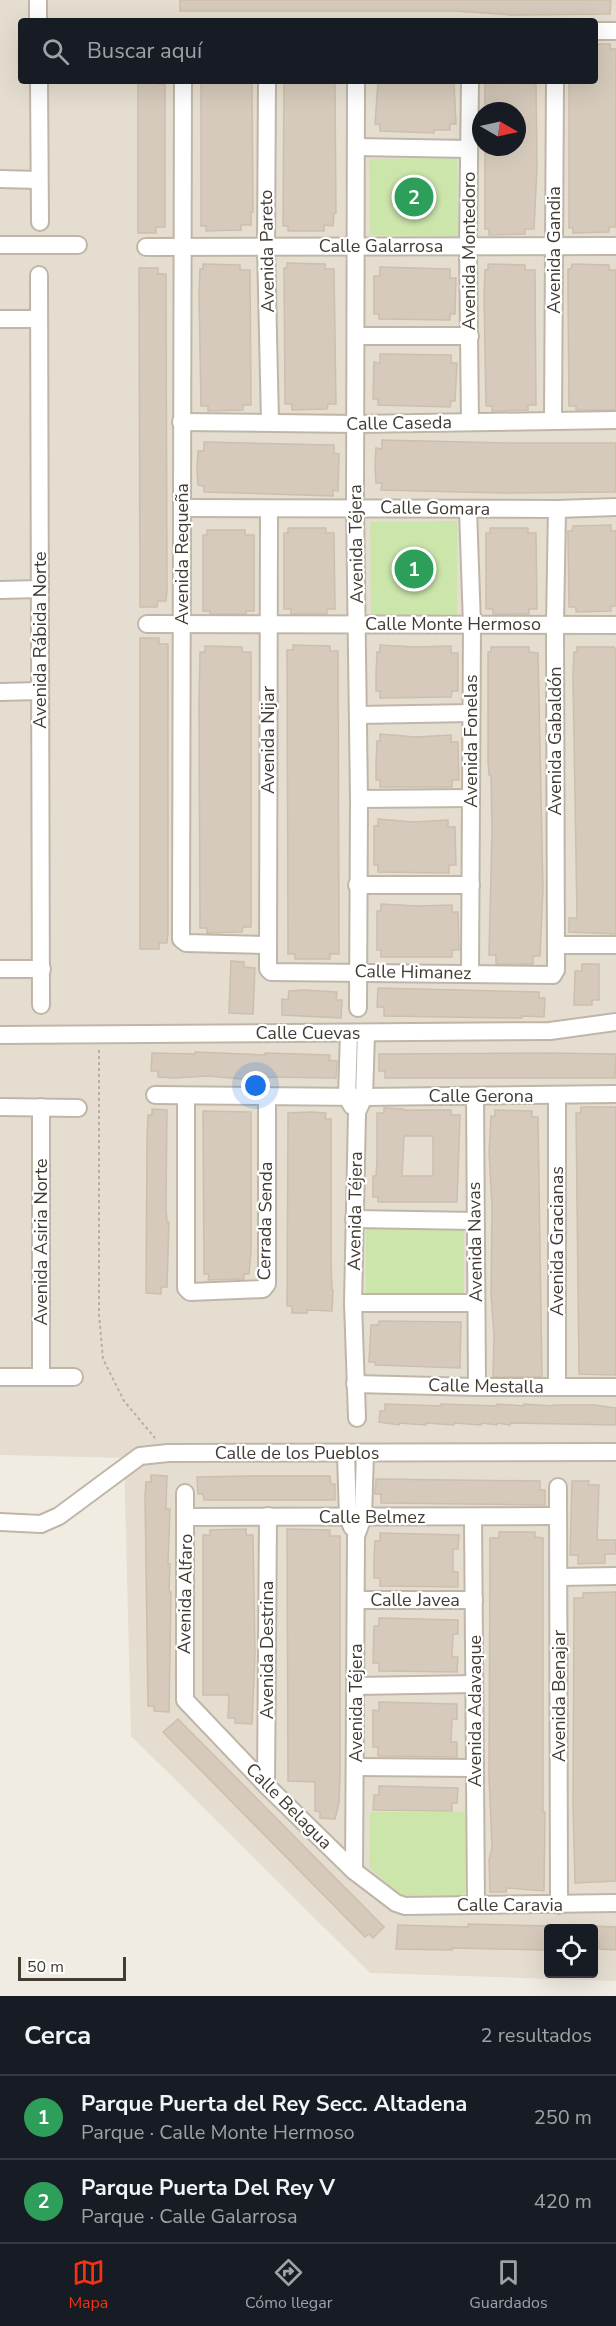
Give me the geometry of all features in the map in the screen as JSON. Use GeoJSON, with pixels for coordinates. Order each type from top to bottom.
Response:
{"type":"FeatureCollection","features":[{"type":"Feature","properties":{"kind":"street"},"geometry":{"type":"LineString","coordinates":[[38,0],[38,18]]}},
{"type":"Feature","properties":{"kind":"street"},"geometry":{"type":"LineString","coordinates":[[598,31],[616,31]]}},
{"type":"Feature","properties":{"kind":"street"},"geometry":{"type":"LineString","coordinates":[[39,84],[40,222]]}},
{"type":"Feature","properties":{"kind":"street","name":"Avenida Requeña"},"geometry":{"type":"LineString","coordinates":[[183,84],[181,939],[186,943],[267,945]]}},
{"type":"Feature","properties":{"kind":"street","name":"Avenida Pareto"},"geometry":{"type":"LineString","coordinates":[[267,84],[266,247],[270,421]]}},
{"type":"Feature","properties":{"kind":"street","name":"Avenida Téjera"},"geometry":{"type":"LineString","coordinates":[[356,84],[355,507],[358,624],[358,1008]]}},
{"type":"Feature","properties":{"kind":"street","name":"Avenida Montedoro"},"geometry":{"type":"LineString","coordinates":[[470,84],[468,246],[470,422]]}},
{"type":"Feature","properties":{"kind":"street","name":"Avenida Gandia"},"geometry":{"type":"LineString","coordinates":[[553,420],[555,84]]}},
{"type":"Feature","properties":{"kind":"street"},"geometry":{"type":"LineString","coordinates":[[356,147],[469,149]]}},
{"type":"Feature","properties":{"kind":"street"},"geometry":{"type":"LineString","coordinates":[[0,180],[39,180]]}},
{"type":"Feature","properties":{"kind":"street"},"geometry":{"type":"LineString","coordinates":[[0,245],[78,245]]}},
{"type":"Feature","properties":{"kind":"street","name":"Calle Galarrosa"},"geometry":{"type":"LineString","coordinates":[[146,248],[616,246]]}},
{"type":"Feature","properties":{"kind":"street","name":"Avenida Rábida Norte"},"geometry":{"type":"LineString","coordinates":[[39,275],[41,1005]]}},
{"type":"Feature","properties":{"kind":"street"},"geometry":{"type":"LineString","coordinates":[[0,319],[39,319]]}},
{"type":"Feature","properties":{"kind":"street"},"geometry":{"type":"LineString","coordinates":[[356,336],[470,336]]}},
{"type":"Feature","properties":{"kind":"street","name":"Calle Caseda"},"geometry":{"type":"LineString","coordinates":[[181,422],[270,421],[355,424],[616,420]]}},
{"type":"Feature","properties":{"kind":"street","name":"Calle Gomara"},"geometry":{"type":"LineString","coordinates":[[182,508],[557,509],[616,507]]}},
{"type":"Feature","properties":{"kind":"street","name":"Avenida Nijar"},"geometry":{"type":"LineString","coordinates":[[269,509],[267,945],[269,971]]}},
{"type":"Feature","properties":{"kind":"street","name":"Avenida Fonelas"},"geometry":{"type":"LineString","coordinates":[[468,509],[472,625],[470,973]]}},
{"type":"Feature","properties":{"kind":"street","name":"Avenida Gabaldón"},"geometry":{"type":"LineString","coordinates":[[556,973],[557,509]]}},
{"type":"Feature","properties":{"kind":"street"},"geometry":{"type":"LineString","coordinates":[[0,590],[40,589]]}},
{"type":"Feature","properties":{"kind":"street","name":"Calle Monte Hermoso"},"geometry":{"type":"LineString","coordinates":[[147,624],[616,625]]}},
{"type":"Feature","properties":{"kind":"street"},"geometry":{"type":"LineString","coordinates":[[0,692],[40,691]]}},
{"type":"Feature","properties":{"kind":"street"},"geometry":{"type":"LineString","coordinates":[[358,715],[471,713]]}},
{"type":"Feature","properties":{"kind":"street"},"geometry":{"type":"LineString","coordinates":[[359,799],[471,798]]}},
{"type":"Feature","properties":{"kind":"street"},"geometry":{"type":"LineString","coordinates":[[357,885],[471,885]]}},
{"type":"Feature","properties":{"kind":"street"},"geometry":{"type":"LineString","coordinates":[[556,945],[616,945]]}},
{"type":"Feature","properties":{"kind":"street"},"geometry":{"type":"LineString","coordinates":[[0,969],[42,969]]}},
{"type":"Feature","properties":{"kind":"street","name":"Calle Himanez"},"geometry":{"type":"LineString","coordinates":[[269,971],[553,975],[556,973]]}},
{"type":"Feature","properties":{"kind":"street","name":"Calle Cuevas"},"geometry":{"type":"LineString","coordinates":[[0,1035],[550,1031],[616,1022]]}},
{"type":"Feature","properties":{"kind":"street"},"geometry":{"type":"LineString","coordinates":[[347,1097],[349,1033]]}},
{"type":"Feature","properties":{"kind":"street","name":"Avenida Téjera"},"geometry":{"type":"LineString","coordinates":[[357,1418],[353,1303],[354,1219],[366,1033]]}},
{"type":"Feature","properties":{"kind":"street","name":"Calle Gerona"},"geometry":{"type":"LineString","coordinates":[[360,1104],[475,1096],[616,1094]]}},
{"type":"Feature","properties":{"kind":"street"},"geometry":{"type":"LineString","coordinates":[[155,1095],[347,1097],[360,1104]]}},
{"type":"Feature","properties":{"kind":"street","name":"Avenida Gracianas"},"geometry":{"type":"LineString","coordinates":[[557,1095],[557,1387]]}},
{"type":"Feature","properties":{"kind":"street","name":"Cerrada Senda"},"geometry":{"type":"LineString","coordinates":[[186,1096],[186,1288],[190,1292],[263,1289],[267,1284],[267,1097]]}},
{"type":"Feature","properties":{"kind":"street","name":"Avenida Navas"},"geometry":{"type":"LineString","coordinates":[[475,1096],[477,1387]]}},
{"type":"Feature","properties":{"kind":"street"},"geometry":{"type":"LineString","coordinates":[[0,1107],[78,1108]]}},
{"type":"Feature","properties":{"kind":"street","name":"Avenida Asiria Norte"},"geometry":{"type":"LineString","coordinates":[[41,1107],[41,1377]]}},
{"type":"Feature","properties":{"kind":"street"},"geometry":{"type":"LineString","coordinates":[[354,1219],[475,1221]]}},
{"type":"Feature","properties":{"kind":"street"},"geometry":{"type":"LineString","coordinates":[[353,1303],[476,1303]]}},
{"type":"Feature","properties":{"kind":"street"},"geometry":{"type":"LineString","coordinates":[[0,1377],[74,1377]]}},
{"type":"Feature","properties":{"kind":"street","name":"Calle Mestalla"},"geometry":{"type":"LineString","coordinates":[[355,1384],[616,1387]]}},
{"type":"Feature","properties":{"kind":"street","name":"Calle de los Pueblos"},"geometry":{"type":"LineString","coordinates":[[0,1522],[41,1524],[59,1516],[140,1456],[168,1453],[616,1452]]}},
{"type":"Feature","properties":{"kind":"street","name":"Avenida Téjera"},"geometry":{"type":"LineString","coordinates":[[354,1871],[356,1517],[365,1453]]}},
{"type":"Feature","properties":{"kind":"street","name":"Avenida Téjera"},"geometry":{"type":"LineString","coordinates":[[346,1454],[356,1517]]}},
{"type":"Feature","properties":{"kind":"street","name":"Avenida Benajar"},"geometry":{"type":"LineString","coordinates":[[558,1487],[559,1905]]}},
{"type":"Feature","properties":{"kind":"street","name":"Avenida Alfaro"},"geometry":{"type":"LineString","coordinates":[[184,1696],[185,1493]]}},
{"type":"Feature","properties":{"kind":"street","name":"Avenida Destrina"},"geometry":{"type":"LineString","coordinates":[[266,1785],[268,1516]]}},
{"type":"Feature","properties":{"kind":"street","name":"Calle Belmez"},"geometry":{"type":"LineString","coordinates":[[185,1517],[558,1516]]}},
{"type":"Feature","properties":{"kind":"street","name":"Avenida Adavaque"},"geometry":{"type":"LineString","coordinates":[[473,1518],[476,1905]]}},
{"type":"Feature","properties":{"kind":"street"},"geometry":{"type":"LineString","coordinates":[[559,1577],[616,1576]]}},
{"type":"Feature","properties":{"kind":"street","name":"Calle Javea"},"geometry":{"type":"LineString","coordinates":[[357,1600],[474,1600]]}},
{"type":"Feature","properties":{"kind":"street"},"geometry":{"type":"LineString","coordinates":[[356,1686],[474,1684]]}},
{"type":"Feature","properties":{"kind":"street","name":"Calle Belagua"},"geometry":{"type":"LineString","coordinates":[[184,1696],[187,1703],[266,1785],[354,1871],[396,1904],[405,1906]]}},
{"type":"Feature","properties":{"kind":"street"},"geometry":{"type":"LineString","coordinates":[[356,1767],[475,1768]]}},
{"type":"Feature","properties":{"kind":"street","name":"Calle Caravia"},"geometry":{"type":"LineString","coordinates":[[405,1906],[616,1904]]}},
{"type":"Feature","properties":{"kind":"path"},"geometry":{"type":"LineString","coordinates":[[99,1035],[99,1315],[103,1359],[124,1401],[168,1453]]}},
{"type":"Feature","properties":{"kind":"shaded area"},"geometry":{"type":"Polygon","coordinates":[[[0,0],[616,0],[616,1981],[370,1973],[131,1736],[124,1458],[0,1455],[0,0]]]}},
{"type":"Feature","properties":{"kind":"green space"},"geometry":{"type":"Polygon","coordinates":[[[457,158],[458,236],[370,235],[369,159],[457,158]]]}},
{"type":"Feature","properties":{"kind":"green space"},"geometry":{"type":"Polygon","coordinates":[[[457,521],[457,618],[371,617],[370,522],[457,521]]]}},
{"type":"Feature","properties":{"kind":"green space"},"geometry":{"type":"Polygon","coordinates":[[[464,1228],[464,1293],[366,1293],[366,1229],[464,1228]]]}},
{"type":"Feature","properties":{"kind":"green space"},"geometry":{"type":"Polygon","coordinates":[[[370,1812],[465,1812],[465,1897],[400,1896],[369,1867],[370,1812]]]}},
{"type":"Feature","properties":{"kind":"building"},"geometry":{"type":"Polygon","coordinates":[[[180,0],[611,0],[610,14],[512,15],[455,11],[180,11],[180,0]]]}},
{"type":"Feature","properties":{"kind":"building"},"geometry":{"type":"Polygon","coordinates":[[[598,44],[610,44],[610,49],[616,49],[616,227],[609,227],[609,232],[573,233],[573,228],[569,228],[569,84],[598,84],[598,44]]]}},
{"type":"Feature","properties":{"kind":"building"},"geometry":{"type":"Polygon","coordinates":[[[138,84],[165,84],[165,227],[156,227],[156,233],[138,233],[138,84]]]}},
{"type":"Feature","properties":{"kind":"building"},"geometry":{"type":"Polygon","coordinates":[[[201,84],[252,84],[253,212],[251,212],[251,225],[241,225],[241,230],[206,231],[206,226],[201,226],[201,84]]]}},
{"type":"Feature","properties":{"kind":"building"},"geometry":{"type":"Polygon","coordinates":[[[284,84],[335,84],[336,213],[334,213],[333,226],[324,225],[324,231],[288,231],[288,226],[283,226],[284,84]]]}},
{"type":"Feature","properties":{"kind":"building"},"geometry":{"type":"Polygon","coordinates":[[[378,84],[454,84],[456,124],[450,124],[450,130],[434,130],[434,133],[380,131],[380,124],[375,124],[378,84]]]}},
{"type":"Feature","properties":{"kind":"building"},"geometry":{"type":"Polygon","coordinates":[[[485,84],[536,84],[537,168],[534,229],[525,229],[525,234],[489,235],[489,229],[485,229],[485,156],[526,156],[526,102],[485,102],[485,84]]]}},
{"type":"Feature","properties":{"kind":"building"},"geometry":{"type":"Polygon","coordinates":[[[407,188],[422,188],[423,204],[407,204],[407,188]]]}},
{"type":"Feature","properties":{"kind":"building"},"geometry":{"type":"Polygon","coordinates":[[[287,263],[325,264],[325,269],[334,269],[336,404],[328,404],[327,409],[292,410],[292,404],[285,404],[284,268],[287,268],[287,263]]]}},
{"type":"Feature","properties":{"kind":"building"},"geometry":{"type":"Polygon","coordinates":[[[203,264],[240,265],[240,270],[250,270],[251,405],[243,405],[243,410],[208,411],[208,406],[201,406],[199,294],[200,269],[203,269],[203,264]]]}},
{"type":"Feature","properties":{"kind":"building"},"geometry":{"type":"Polygon","coordinates":[[[488,264],[525,265],[525,270],[535,270],[536,405],[528,405],[528,410],[492,411],[492,406],[486,406],[484,294],[485,270],[488,270],[488,264]]]}},
{"type":"Feature","properties":{"kind":"building"},"geometry":{"type":"Polygon","coordinates":[[[572,264],[609,265],[609,270],[616,270],[616,410],[576,410],[576,406],[569,406],[568,269],[571,269],[572,264]]]}},
{"type":"Feature","properties":{"kind":"building"},"geometry":{"type":"Polygon","coordinates":[[[380,267],[450,269],[450,278],[456,278],[455,314],[450,314],[450,320],[379,319],[379,314],[374,314],[374,276],[380,276],[380,267]]]}},
{"type":"Feature","properties":{"kind":"building"},"geometry":{"type":"Polygon","coordinates":[[[139,268],[158,268],[158,274],[166,274],[167,591],[166,601],[158,601],[157,607],[140,607],[139,268]]]}},
{"type":"Feature","properties":{"kind":"building"},"geometry":{"type":"Polygon","coordinates":[[[380,354],[451,355],[451,363],[457,363],[455,401],[451,401],[450,407],[378,405],[378,399],[373,399],[374,362],[380,363],[380,354]]]}},
{"type":"Feature","properties":{"kind":"building"},"geometry":{"type":"Polygon","coordinates":[[[382,440],[616,443],[616,492],[501,493],[381,490],[382,483],[376,483],[375,466],[376,448],[382,449],[382,440]]]}},
{"type":"Feature","properties":{"kind":"building"},"geometry":{"type":"Polygon","coordinates":[[[204,442],[334,445],[334,453],[339,454],[338,491],[333,490],[333,496],[204,492],[204,486],[198,485],[197,469],[198,451],[204,451],[204,442]]]}},
{"type":"Feature","properties":{"kind":"building"},"geometry":{"type":"Polygon","coordinates":[[[611,525],[611,531],[616,531],[616,606],[611,606],[611,611],[576,612],[576,607],[569,607],[568,531],[572,531],[573,526],[611,525]]]}},
{"type":"Feature","properties":{"kind":"building"},"geometry":{"type":"Polygon","coordinates":[[[288,528],[326,528],[326,533],[334,533],[335,609],[327,609],[327,614],[291,614],[291,609],[284,609],[284,533],[288,533],[288,528]]]}},
{"type":"Feature","properties":{"kind":"building"},"geometry":{"type":"Polygon","coordinates":[[[490,528],[528,528],[528,533],[536,533],[537,609],[529,609],[529,614],[493,614],[493,609],[486,609],[486,533],[490,533],[490,528]]]}},
{"type":"Feature","properties":{"kind":"building"},"geometry":{"type":"Polygon","coordinates":[[[207,530],[245,530],[245,535],[254,535],[254,611],[246,611],[246,614],[210,614],[210,611],[203,611],[203,535],[207,535],[207,530]]]}},
{"type":"Feature","properties":{"kind":"building"},"geometry":{"type":"Polygon","coordinates":[[[140,638],[159,638],[159,644],[168,644],[168,933],[167,943],[159,943],[159,949],[140,949],[140,638]]]}},
{"type":"Feature","properties":{"kind":"building"},"geometry":{"type":"Polygon","coordinates":[[[293,645],[330,646],[330,651],[338,651],[339,954],[330,954],[330,959],[295,959],[295,954],[288,954],[287,650],[293,650],[293,645]]]}},
{"type":"Feature","properties":{"kind":"building"},"geometry":{"type":"Polygon","coordinates":[[[380,645],[451,646],[451,653],[458,653],[458,691],[452,691],[451,697],[380,698],[380,691],[376,691],[376,675],[377,652],[380,652],[380,645]]]}},
{"type":"Feature","properties":{"kind":"building"},"geometry":{"type":"Polygon","coordinates":[[[205,646],[242,647],[242,652],[251,652],[251,927],[243,927],[242,932],[207,933],[207,928],[200,928],[199,704],[200,652],[205,652],[205,646]]]}},
{"type":"Feature","properties":{"kind":"building"},"geometry":{"type":"Polygon","coordinates":[[[491,647],[529,647],[529,652],[538,653],[543,888],[540,956],[533,956],[533,964],[496,964],[496,955],[489,955],[492,831],[491,775],[489,775],[488,761],[488,652],[491,652],[491,647]]]}},
{"type":"Feature","properties":{"kind":"building"},"geometry":{"type":"Polygon","coordinates":[[[577,647],[614,647],[616,652],[616,934],[569,932],[569,918],[577,918],[573,676],[574,652],[577,652],[577,647]]]}},
{"type":"Feature","properties":{"kind":"building"},"geometry":{"type":"Polygon","coordinates":[[[380,734],[415,737],[451,735],[451,742],[458,742],[459,780],[452,780],[452,787],[380,787],[380,780],[376,780],[376,764],[377,741],[380,741],[380,734]]]}},
{"type":"Feature","properties":{"kind":"building"},"geometry":{"type":"Polygon","coordinates":[[[378,819],[413,822],[448,820],[448,827],[455,827],[456,865],[449,865],[449,873],[378,872],[378,865],[374,865],[374,826],[378,826],[378,819]]]}},
{"type":"Feature","properties":{"kind":"building"},"geometry":{"type":"Polygon","coordinates":[[[381,904],[452,905],[452,912],[458,912],[459,950],[452,950],[452,957],[381,957],[381,950],[377,950],[377,911],[381,911],[381,904]]]}},
{"type":"Feature","properties":{"kind":"building"},"geometry":{"type":"Polygon","coordinates":[[[231,961],[244,962],[244,967],[255,968],[253,1014],[229,1013],[231,961]]]}},
{"type":"Feature","properties":{"kind":"building"},"geometry":{"type":"Polygon","coordinates":[[[582,964],[599,964],[599,1000],[592,1000],[592,1005],[574,1005],[575,971],[582,971],[582,964]]]}},
{"type":"Feature","properties":{"kind":"building"},"geometry":{"type":"Polygon","coordinates":[[[378,988],[539,992],[539,998],[545,998],[544,1017],[384,1016],[384,1007],[377,1007],[378,988]]]}},
{"type":"Feature","properties":{"kind":"building"},"geometry":{"type":"Polygon","coordinates":[[[289,991],[337,992],[336,1000],[342,1000],[341,1018],[282,1015],[282,999],[288,1000],[289,991]]]}},
{"type":"Feature","properties":{"kind":"building"},"geometry":{"type":"Polygon","coordinates":[[[195,1052],[330,1055],[329,1060],[337,1061],[336,1078],[266,1077],[266,1080],[253,1080],[208,1076],[175,1078],[158,1077],[158,1071],[151,1071],[152,1053],[195,1054],[195,1052]]]}},
{"type":"Feature","properties":{"kind":"building"},"geometry":{"type":"Polygon","coordinates":[[[379,1054],[616,1054],[615,1078],[385,1078],[385,1071],[379,1071],[379,1054]]]}},
{"type":"Feature","properties":{"kind":"building"},"geometry":{"type":"Polygon","coordinates":[[[581,1107],[616,1107],[616,1375],[579,1374],[576,1113],[581,1113],[581,1107]]]}},
{"type":"Feature","properties":{"kind":"building"},"geometry":{"type":"Polygon","coordinates":[[[384,1108],[451,1110],[451,1115],[460,1115],[457,1202],[378,1202],[378,1197],[373,1197],[373,1176],[376,1176],[377,1162],[377,1113],[384,1113],[384,1108]],[[404,1136],[402,1176],[433,1176],[433,1136],[404,1136]]]}},
{"type":"Feature","properties":{"kind":"building"},"geometry":{"type":"Polygon","coordinates":[[[152,1109],[167,1110],[166,1207],[167,1222],[169,1222],[167,1287],[161,1287],[161,1294],[146,1293],[147,1136],[148,1115],[152,1115],[152,1109]]]}},
{"type":"Feature","properties":{"kind":"building"},"geometry":{"type":"Polygon","coordinates":[[[495,1110],[532,1111],[532,1117],[538,1117],[542,1377],[493,1377],[492,1207],[489,1152],[491,1116],[495,1116],[495,1110]]]}},
{"type":"Feature","properties":{"kind":"building"},"geometry":{"type":"Polygon","coordinates":[[[203,1111],[251,1112],[251,1252],[249,1274],[244,1274],[244,1279],[208,1280],[209,1274],[204,1274],[203,1111]]]}},
{"type":"Feature","properties":{"kind":"building"},"geometry":{"type":"Polygon","coordinates":[[[288,1113],[326,1113],[325,1119],[331,1119],[332,1311],[307,1310],[307,1313],[292,1313],[292,1306],[287,1306],[288,1113]]]}},
{"type":"Feature","properties":{"kind":"building"},"geometry":{"type":"Polygon","coordinates":[[[379,1321],[461,1322],[460,1368],[375,1365],[375,1362],[369,1362],[371,1325],[378,1325],[379,1321]]]}},
{"type":"Feature","properties":{"kind":"building"},"geometry":{"type":"Polygon","coordinates":[[[385,1404],[594,1405],[616,1408],[616,1425],[399,1423],[399,1425],[379,1422],[380,1411],[385,1411],[385,1404]]]}},
{"type":"Feature","properties":{"kind":"building"},"geometry":{"type":"Polygon","coordinates":[[[151,1475],[167,1476],[166,1509],[170,1509],[169,1712],[154,1711],[154,1706],[148,1706],[145,1496],[146,1482],[151,1482],[151,1475]]]}},
{"type":"Feature","properties":{"kind":"building"},"geometry":{"type":"Polygon","coordinates":[[[330,1476],[331,1484],[335,1484],[335,1500],[204,1500],[203,1494],[198,1494],[197,1477],[330,1476]]]}},
{"type":"Feature","properties":{"kind":"building"},"geometry":{"type":"Polygon","coordinates":[[[376,1479],[540,1481],[540,1490],[545,1490],[545,1505],[381,1503],[381,1494],[375,1494],[376,1479]]]}},
{"type":"Feature","properties":{"kind":"building"},"geometry":{"type":"Polygon","coordinates":[[[572,1481],[589,1481],[588,1485],[599,1485],[597,1540],[616,1540],[616,1554],[605,1554],[605,1563],[578,1564],[578,1555],[570,1555],[572,1481]]]}},
{"type":"Feature","properties":{"kind":"building"},"geometry":{"type":"Polygon","coordinates":[[[246,1529],[246,1535],[253,1535],[255,1655],[252,1724],[235,1723],[235,1718],[228,1718],[229,1695],[203,1695],[203,1535],[210,1535],[210,1530],[246,1529]]]}},
{"type":"Feature","properties":{"kind":"building"},"geometry":{"type":"Polygon","coordinates":[[[287,1529],[330,1530],[330,1536],[340,1536],[340,1777],[339,1803],[335,1819],[320,1818],[320,1812],[315,1811],[315,1782],[288,1781],[287,1529]]]}},
{"type":"Feature","properties":{"kind":"building"},"geometry":{"type":"Polygon","coordinates":[[[499,1532],[535,1532],[535,1537],[543,1538],[544,1891],[507,1888],[506,1892],[490,1892],[489,1859],[492,1848],[489,1777],[490,1538],[499,1538],[499,1532]]]}},
{"type":"Feature","properties":{"kind":"building"},"geometry":{"type":"Polygon","coordinates":[[[380,1533],[459,1535],[458,1549],[453,1549],[453,1572],[458,1572],[458,1587],[380,1586],[380,1578],[374,1578],[374,1556],[375,1541],[380,1541],[380,1533]]]}},
{"type":"Feature","properties":{"kind":"building"},"geometry":{"type":"Polygon","coordinates":[[[616,1592],[616,1881],[575,1883],[574,1598],[583,1598],[583,1593],[616,1592]]]}},
{"type":"Feature","properties":{"kind":"building"},"geometry":{"type":"Polygon","coordinates":[[[379,1618],[458,1620],[458,1634],[453,1634],[452,1657],[458,1657],[457,1672],[379,1671],[379,1663],[373,1663],[374,1626],[379,1626],[379,1618]]]}},
{"type":"Feature","properties":{"kind":"building"},"geometry":{"type":"Polygon","coordinates":[[[379,1702],[457,1704],[457,1719],[452,1719],[451,1742],[457,1742],[457,1757],[378,1756],[378,1747],[373,1747],[373,1710],[379,1711],[379,1702]]]}},
{"type":"Feature","properties":{"kind":"building"},"geometry":{"type":"Polygon","coordinates":[[[178,1719],[384,1927],[373,1938],[369,1934],[365,1937],[163,1732],[178,1719]]]}},
{"type":"Feature","properties":{"kind":"building"},"geometry":{"type":"Polygon","coordinates":[[[379,1786],[458,1788],[457,1803],[452,1803],[452,1811],[373,1810],[374,1795],[379,1795],[379,1786]]]}},
{"type":"Feature","properties":{"kind":"building"},"geometry":{"type":"Polygon","coordinates":[[[468,1924],[544,1926],[544,1950],[396,1949],[398,1925],[468,1927],[468,1924]]]}},
{"type":"Feature","properties":{"kind":"building"},"geometry":{"type":"Polygon","coordinates":[[[598,1926],[616,1927],[616,1950],[599,1949],[598,1926]]]}},
{"type":"Feature","properties":{"kind":"place","name":"Parque Puerta Del Rey V"},"geometry":{"type":"Point","coordinates":[414,197]}},
{"type":"Feature","properties":{"kind":"place","name":"Parque Puerta del Rey Secc. Altadena"},"geometry":{"type":"Point","coordinates":[414,569]}}]}
